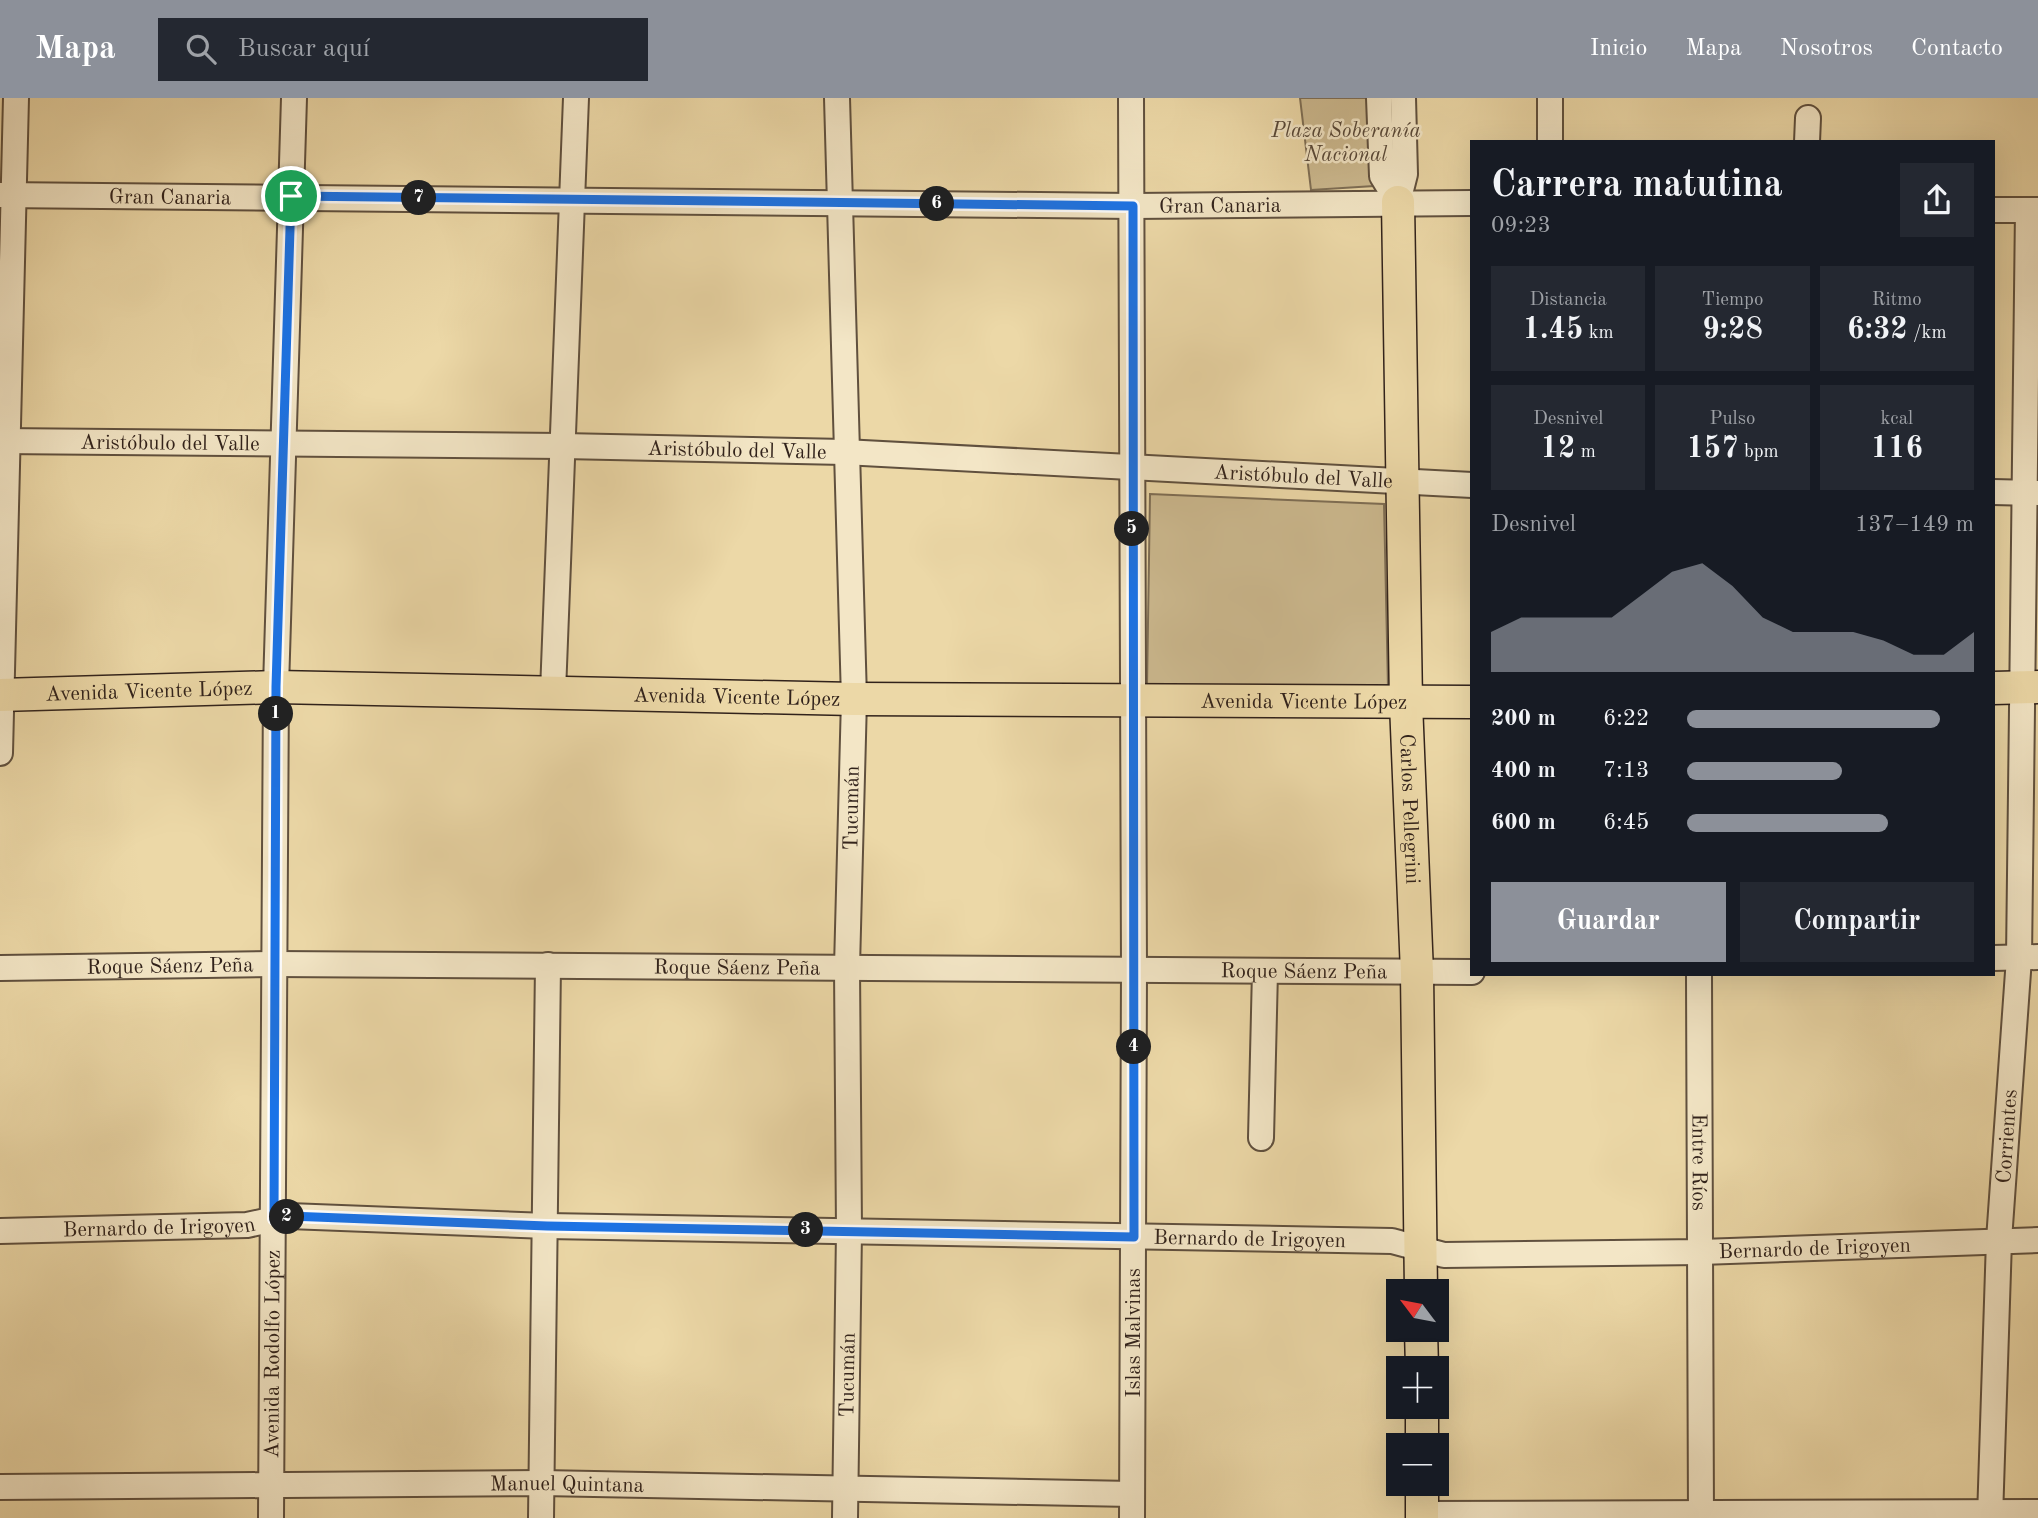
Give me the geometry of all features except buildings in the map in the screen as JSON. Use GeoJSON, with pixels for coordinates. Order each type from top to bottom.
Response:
{"type":"FeatureCollection","features":[{"type":"Feature","properties":{"kind":"main road","name":"Carlos Pellegrini"},"geometry":{"type":"LineString","coordinates":[[1398,202],[1406,703],[1417,973],[1421,1279]]}},
{"type":"Feature","properties":{"kind":"main road","name":"Avenida Vicente López"},"geometry":{"type":"LineString","coordinates":[[1,695],[276,687],[854,699],[1470,702]]}},
{"type":"Feature","properties":{"kind":"street"},"geometry":{"type":"LineString","coordinates":[[0,754],[7,195],[16,98]]}},
{"type":"Feature","properties":{"kind":"street","name":"Avenida Rodolfo López"},"geometry":{"type":"LineString","coordinates":[[271,1518],[276,687],[294,98]]}},
{"type":"Feature","properties":{"kind":"street"},"geometry":{"type":"LineString","coordinates":[[553,691],[576,98]]}},
{"type":"Feature","properties":{"kind":"street","name":"Tucumán"},"geometry":{"type":"LineString","coordinates":[[837,98],[854,699],[847,967],[849,1231],[845,1518]]}},
{"type":"Feature","properties":{"kind":"street","name":"Islas Malvinas"},"geometry":{"type":"LineString","coordinates":[[1131,98],[1135,970],[1132,1506]]}},
{"type":"Feature","properties":{"kind":"street","name":"Carlos Pellegrini"},"geometry":{"type":"LineString","coordinates":[[1379,98],[1382,176],[1398,202]]}},
{"type":"Feature","properties":{"kind":"street","name":"Carlos Pellegrini"},"geometry":{"type":"LineString","coordinates":[[1398,202],[1405,174],[1402,98]]}},
{"type":"Feature","properties":{"kind":"street"},"geometry":{"type":"LineString","coordinates":[[1550,98],[1550,140]]}},
{"type":"Feature","properties":{"kind":"street","name":"Gran Canaria"},"geometry":{"type":"LineString","coordinates":[[7,195],[1133,206],[1470,203]]}},
{"type":"Feature","properties":{"kind":"street"},"geometry":{"type":"LineString","coordinates":[[1995,210],[2033,210]]}},
{"type":"Feature","properties":{"kind":"street","name":"Corrientes"},"geometry":{"type":"LineString","coordinates":[[1991,1516],[1999,1240],[2029,958],[2018,688],[2031,493],[2033,210]]}},
{"type":"Feature","properties":{"kind":"street","name":"Aristóbulo del Valle"},"geometry":{"type":"LineString","coordinates":[[5,441],[563,446],[845,452],[1470,485]]}},
{"type":"Feature","properties":{"kind":"street"},"geometry":{"type":"LineString","coordinates":[[1995,492],[2031,493]]}},
{"type":"Feature","properties":{"kind":"street"},"geometry":{"type":"LineString","coordinates":[[1995,958],[2029,958]]}},
{"type":"Feature","properties":{"kind":"street","name":"Roque Sáenz Peña"},"geometry":{"type":"LineString","coordinates":[[0,968],[275,964],[1470,972]]}},
{"type":"Feature","properties":{"kind":"street"},"geometry":{"type":"LineString","coordinates":[[541,1518],[547,1226],[548,965]]}},
{"type":"Feature","properties":{"kind":"street"},"geometry":{"type":"LineString","coordinates":[[1261,1138],[1265,971]]}},
{"type":"Feature","properties":{"kind":"street","name":"Entre Ríos"},"geometry":{"type":"LineString","coordinates":[[1699,976],[1701,1516]]}},
{"type":"Feature","properties":{"kind":"street","name":"Bernardo de Irigoyen"},"geometry":{"type":"LineString","coordinates":[[0,1231],[247,1225],[289,1216],[547,1226],[1392,1241],[1444,1255],[1701,1252],[2038,1240]]}},
{"type":"Feature","properties":{"kind":"street","name":"Manuel Quintana"},"geometry":{"type":"LineString","coordinates":[[0,1487],[542,1483],[845,1488],[1132,1506]]}},
{"type":"Feature","properties":{"kind":"street"},"geometry":{"type":"LineString","coordinates":[[1422,1505],[1701,1516],[1991,1516],[2038,1512]]}},
{"type":"Feature","properties":{"kind":"green space","name":"Plaza Soberanía Nacional"},"geometry":{"type":"Polygon","coordinates":[[[1300,98],[1383,98],[1390,185],[1311,190],[1300,98]]]}},
{"type":"Feature","properties":{"kind":"green space"},"geometry":{"type":"Polygon","coordinates":[[[1150,494],[1384,504],[1388,687],[1147,687],[1150,494]]]}},
{"type":"Feature","properties":{"kind":"route"},"geometry":{"type":"LineString","coordinates":[[291,196],[1133,206],[1131,468],[1134,1237],[547,1226],[289,1216],[274,1219],[276,687],[291,196]]}}]}
